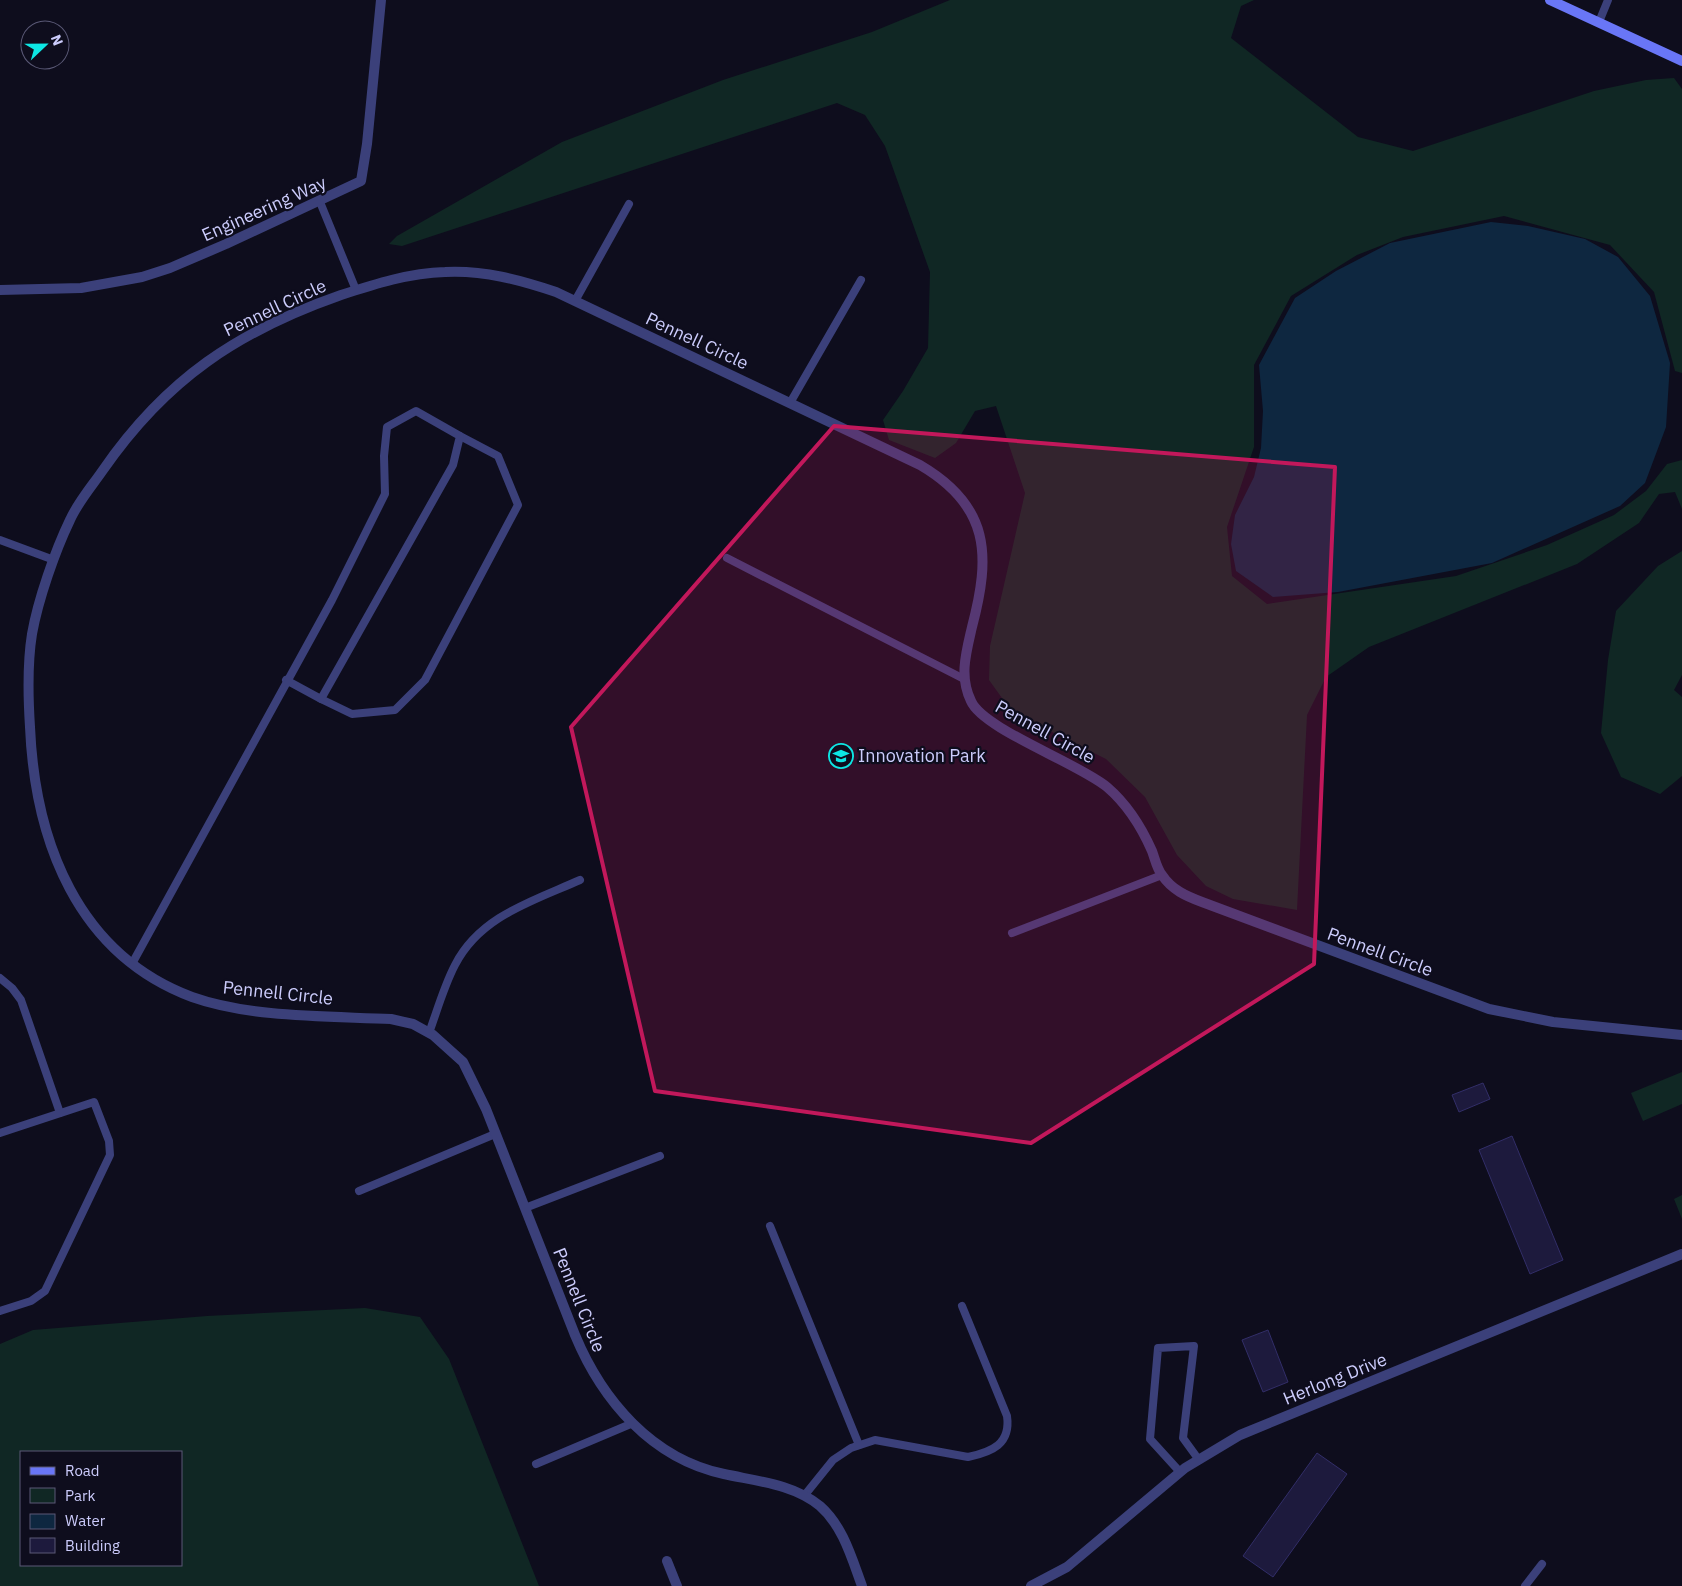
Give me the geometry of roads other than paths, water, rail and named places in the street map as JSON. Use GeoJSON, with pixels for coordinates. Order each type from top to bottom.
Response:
{"type":"FeatureCollection","features":[{"type":"Feature","properties":{"kind":"street","name":"Engineering Way"},"geometry":{"type":"LineString","coordinates":[[0,290],[81,288],[142,277],[217,248],[320,202],[361,181],[367,144],[381,0]]}},
{"type":"Feature","properties":{"kind":"street"},"geometry":{"type":"LineString","coordinates":[[1550,0],[1682,61]]}},
{"type":"Feature","properties":{"kind":"street","name":"Pennell Circle"},"geometry":{"type":"LineString","coordinates":[[862,1586],[844,1538],[833,1520],[820,1506],[804,1496],[781,1487],[698,1467],[658,1445],[633,1423],[600,1385],[586,1360],[495,1134],[463,1062],[429,1033],[413,1024],[391,1019],[268,1012],[216,1004],[190,996],[164,983],[133,962],[99,931],[66,883],[54,858],[36,796],[31,759],[28,683],[29,656],[33,630],[54,560],[71,516],[127,436],[156,404],[218,353],[240,340],[294,314],[356,290],[417,274],[476,273],[529,283],[575,301],[920,465],[953,488],[965,503],[980,537],[984,558],[982,588],[966,653],[964,679],[971,703],[979,713],[1090,775],[1116,795],[1135,817],[1162,875],[1187,897],[1489,1009],[1553,1022],[1682,1035]]}},
{"type":"Feature","properties":{"kind":"street","name":"Herlong Drive"},"geometry":{"type":"LineString","coordinates":[[1031,1586],[1067,1566],[1180,1472],[1240,1435],[1682,1254]]}},
{"type":"Feature","properties":{"kind":"street"},"geometry":{"type":"LineString","coordinates":[[667,1562],[677,1586]]}},
{"type":"Feature","properties":{"kind":"lane"},"geometry":{"type":"LineString","coordinates":[[1599,22],[1608,0]]}},
{"type":"Feature","properties":{"kind":"lane"},"geometry":{"type":"LineString","coordinates":[[320,202],[356,290]]}},
{"type":"Feature","properties":{"kind":"lane"},"geometry":{"type":"LineString","coordinates":[[575,301],[629,204]]}},
{"type":"Feature","properties":{"kind":"lane"},"geometry":{"type":"LineString","coordinates":[[790,403],[862,280]]}},
{"type":"Feature","properties":{"kind":"lane"},"geometry":{"type":"LineString","coordinates":[[133,962],[286,680],[332,600],[385,494],[384,456],[387,427],[416,411],[498,456],[518,505],[425,680],[395,710],[352,714],[286,680]]}},
{"type":"Feature","properties":{"kind":"lane"},"geometry":{"type":"LineString","coordinates":[[321,699],[453,465],[460,436]]}},
{"type":"Feature","properties":{"kind":"lane"},"geometry":{"type":"LineString","coordinates":[[0,540],[54,560]]}},
{"type":"Feature","properties":{"kind":"lane"},"geometry":{"type":"LineString","coordinates":[[727,558],[964,679]]}},
{"type":"Feature","properties":{"kind":"lane"},"geometry":{"type":"LineString","coordinates":[[1012,933],[1162,875]]}},
{"type":"Feature","properties":{"kind":"lane"},"geometry":{"type":"LineString","coordinates":[[429,1033],[455,964],[480,932],[505,914],[580,880]]}},
{"type":"Feature","properties":{"kind":"lane"},"geometry":{"type":"LineString","coordinates":[[0,978],[12,988],[21,1000],[60,1113]]}},
{"type":"Feature","properties":{"kind":"lane"},"geometry":{"type":"LineString","coordinates":[[0,1134],[94,1102],[109,1141],[110,1155],[45,1291],[31,1301],[0,1311]]}},
{"type":"Feature","properties":{"kind":"lane"},"geometry":{"type":"LineString","coordinates":[[359,1191],[495,1134]]}},
{"type":"Feature","properties":{"kind":"lane"},"geometry":{"type":"LineString","coordinates":[[525,1208],[660,1156]]}},
{"type":"Feature","properties":{"kind":"lane"},"geometry":{"type":"LineString","coordinates":[[770,1226],[859,1445]]}},
{"type":"Feature","properties":{"kind":"lane"},"geometry":{"type":"LineString","coordinates":[[804,1496],[833,1460],[859,1445],[875,1440],[968,1456],[982,1454],[1002,1443],[1007,1436],[1009,1426],[1007,1416],[962,1306]]}},
{"type":"Feature","properties":{"kind":"lane"},"geometry":{"type":"LineString","coordinates":[[1180,1472],[1150,1439],[1158,1348],[1194,1346],[1183,1438],[1199,1460]]}},
{"type":"Feature","properties":{"kind":"lane"},"geometry":{"type":"LineString","coordinates":[[536,1464],[633,1423]]}},
{"type":"Feature","properties":{"kind":"lane"},"geometry":{"type":"LineString","coordinates":[[1525,1586],[1542,1564]]}},
{"type":"Feature","properties":{"kind":"water"},"geometry":{"type":"Polygon","coordinates":[[[1491,222],[1528,226],[1585,239],[1618,257],[1650,296],[1670,363],[1666,427],[1645,483],[1620,506],[1492,563],[1338,592],[1273,597],[1236,571],[1231,544],[1235,515],[1254,477],[1261,448],[1263,411],[1259,365],[1295,298],[1336,271],[1390,243],[1491,222]]]}},
{"type":"Feature","properties":{"kind":"place","name":"Innovation Park"},"geometry":{"type":"Point","coordinates":[841,756]}}]}
